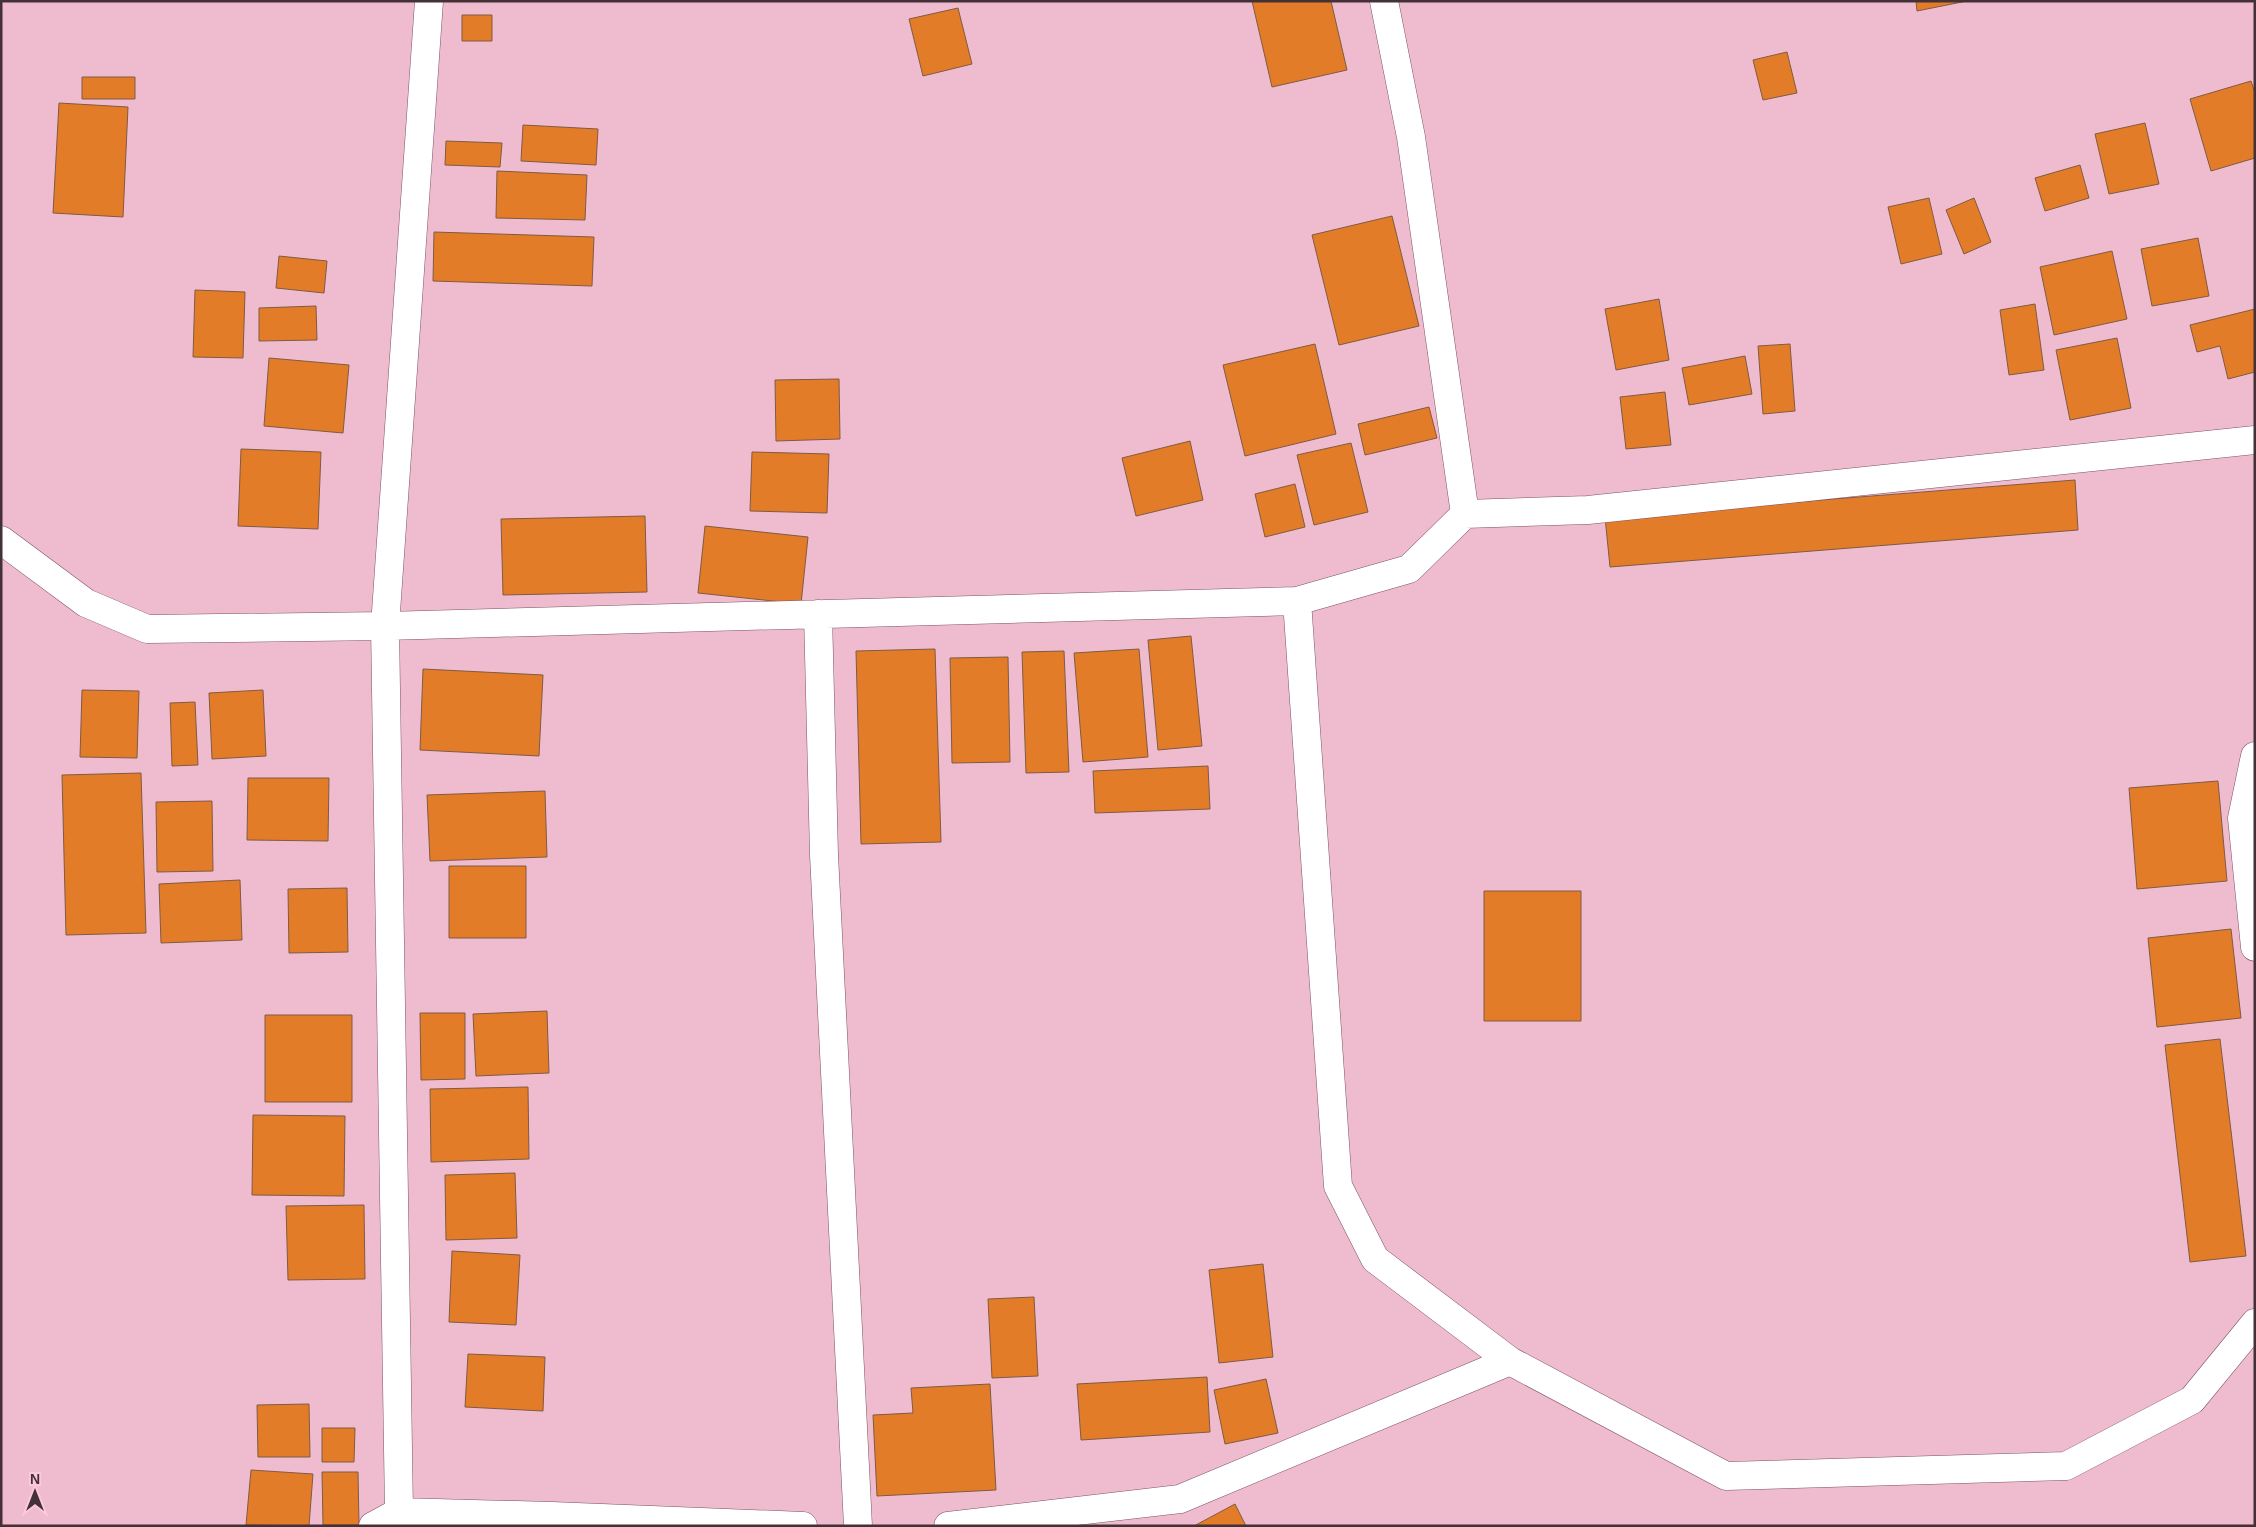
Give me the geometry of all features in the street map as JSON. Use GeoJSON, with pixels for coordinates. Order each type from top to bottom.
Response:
{"type":"FeatureCollection","features":[{"type":"Feature","properties":{"kind":"street"},"geometry":{"type":"LineString","coordinates":[[404,1519],[385,626],[429,1]]}},
{"type":"Feature","properties":{"kind":"street"},"geometry":{"type":"LineString","coordinates":[[1384,1],[1411,137],[1465,514]]}},
{"type":"Feature","properties":{"kind":"street"},"geometry":{"type":"LineString","coordinates":[[1,540],[86,603],[147,629],[385,626],[1297,601],[1409,569],[1465,514],[1588,510],[2255,440]]}},
{"type":"Feature","properties":{"kind":"street"},"geometry":{"type":"LineString","coordinates":[[1297,601],[1338,1186],[1375,1259],[1510,1361],[1726,1476],[2066,1466],[2192,1400],[2255,1323]]}},
{"type":"Feature","properties":{"kind":"street"},"geometry":{"type":"LineString","coordinates":[[818,614],[825,865],[858,1526]]}},
{"type":"Feature","properties":{"kind":"street"},"geometry":{"type":"LineString","coordinates":[[2255,756],[2242,818],[2255,947]]}},
{"type":"Feature","properties":{"kind":"street"},"geometry":{"type":"LineString","coordinates":[[948,1526],[1180,1499],[1510,1361]]}},
{"type":"Feature","properties":{"kind":"street"},"geometry":{"type":"LineString","coordinates":[[373,1526],[404,1519],[552,1516],[803,1526]]}},
{"type":"Feature","properties":{"kind":"building"},"geometry":{"type":"Polygon","coordinates":[[[1252,1],[1331,1],[1347,70],[1272,87],[1252,1]]]}},
{"type":"Feature","properties":{"kind":"building"},"geometry":{"type":"Polygon","coordinates":[[[1916,1],[1967,1],[1917,11],[1916,1]]]}},
{"type":"Feature","properties":{"kind":"building"},"geometry":{"type":"Polygon","coordinates":[[[958,8],[972,64],[923,76],[909,19],[958,8]]]}},
{"type":"Feature","properties":{"kind":"building"},"geometry":{"type":"Polygon","coordinates":[[[462,15],[492,15],[492,41],[462,41],[462,15]]]}},
{"type":"Feature","properties":{"kind":"building"},"geometry":{"type":"Polygon","coordinates":[[[1787,52],[1797,93],[1763,100],[1753,60],[1787,52]]]}},
{"type":"Feature","properties":{"kind":"building"},"geometry":{"type":"Polygon","coordinates":[[[82,77],[135,77],[135,99],[82,99],[82,77]]]}},
{"type":"Feature","properties":{"kind":"building"},"geometry":{"type":"Polygon","coordinates":[[[2251,81],[2255,93],[2255,158],[2211,171],[2190,99],[2251,81]]]}},
{"type":"Feature","properties":{"kind":"building"},"geometry":{"type":"Polygon","coordinates":[[[59,103],[128,107],[123,217],[53,213],[59,103]]]}},
{"type":"Feature","properties":{"kind":"building"},"geometry":{"type":"Polygon","coordinates":[[[2145,123],[2159,184],[2109,194],[2095,134],[2145,123]]]}},
{"type":"Feature","properties":{"kind":"building"},"geometry":{"type":"Polygon","coordinates":[[[523,125],[598,129],[596,165],[521,161],[523,125]]]}},
{"type":"Feature","properties":{"kind":"building"},"geometry":{"type":"Polygon","coordinates":[[[446,141],[502,143],[500,167],[445,165],[446,141]]]}},
{"type":"Feature","properties":{"kind":"building"},"geometry":{"type":"Polygon","coordinates":[[[2080,165],[2089,198],[2045,211],[2035,178],[2080,165]]]}},
{"type":"Feature","properties":{"kind":"building"},"geometry":{"type":"Polygon","coordinates":[[[497,171],[587,175],[585,220],[496,218],[497,171]]]}},
{"type":"Feature","properties":{"kind":"building"},"geometry":{"type":"Polygon","coordinates":[[[1929,198],[1942,254],[1901,264],[1888,207],[1929,198]]]}},
{"type":"Feature","properties":{"kind":"building"},"geometry":{"type":"Polygon","coordinates":[[[1974,198],[1991,242],[1964,254],[1946,210],[1974,198]]]}},
{"type":"Feature","properties":{"kind":"building"},"geometry":{"type":"Polygon","coordinates":[[[1392,216],[1419,326],[1339,345],[1312,235],[1392,216]]]}},
{"type":"Feature","properties":{"kind":"building"},"geometry":{"type":"Polygon","coordinates":[[[434,232],[594,237],[592,286],[433,281],[434,232]]]}},
{"type":"Feature","properties":{"kind":"building"},"geometry":{"type":"Polygon","coordinates":[[[2198,238],[2209,296],[2152,306],[2141,249],[2198,238]]]}},
{"type":"Feature","properties":{"kind":"building"},"geometry":{"type":"Polygon","coordinates":[[[2112,251],[2127,319],[2054,335],[2040,267],[2112,251]]]}},
{"type":"Feature","properties":{"kind":"building"},"geometry":{"type":"Polygon","coordinates":[[[279,256],[327,261],[324,293],[276,288],[279,256]]]}},
{"type":"Feature","properties":{"kind":"building"},"geometry":{"type":"Polygon","coordinates":[[[195,290],[245,292],[243,358],[193,357],[195,290]]]}},
{"type":"Feature","properties":{"kind":"building"},"geometry":{"type":"Polygon","coordinates":[[[1659,299],[1669,360],[1616,370],[1605,309],[1659,299]]]}},
{"type":"Feature","properties":{"kind":"building"},"geometry":{"type":"Polygon","coordinates":[[[2035,304],[2044,370],[2009,375],[2000,310],[2035,304]]]}},
{"type":"Feature","properties":{"kind":"building"},"geometry":{"type":"Polygon","coordinates":[[[316,306],[317,340],[259,341],[259,308],[316,306]]]}},
{"type":"Feature","properties":{"kind":"building"},"geometry":{"type":"Polygon","coordinates":[[[2255,309],[2255,372],[2228,379],[2220,346],[2197,352],[2190,325],[2255,309]]]}},
{"type":"Feature","properties":{"kind":"building"},"geometry":{"type":"Polygon","coordinates":[[[2117,338],[2131,408],[2070,420],[2056,350],[2117,338]]]}},
{"type":"Feature","properties":{"kind":"building"},"geometry":{"type":"Polygon","coordinates":[[[1315,344],[1336,434],[1245,456],[1223,365],[1315,344]]]}},
{"type":"Feature","properties":{"kind":"building"},"geometry":{"type":"Polygon","coordinates":[[[1790,344],[1795,411],[1763,414],[1758,346],[1790,344]]]}},
{"type":"Feature","properties":{"kind":"building"},"geometry":{"type":"Polygon","coordinates":[[[1745,356],[1752,394],[1689,405],[1682,368],[1745,356]]]}},
{"type":"Feature","properties":{"kind":"building"},"geometry":{"type":"Polygon","coordinates":[[[269,358],[349,365],[343,433],[264,426],[269,358]]]}},
{"type":"Feature","properties":{"kind":"building"},"geometry":{"type":"Polygon","coordinates":[[[839,379],[840,439],[776,441],[775,380],[839,379]]]}},
{"type":"Feature","properties":{"kind":"building"},"geometry":{"type":"Polygon","coordinates":[[[1665,392],[1671,445],[1626,449],[1620,397],[1665,392]]]}},
{"type":"Feature","properties":{"kind":"building"},"geometry":{"type":"Polygon","coordinates":[[[1429,407],[1437,438],[1365,455],[1358,424],[1429,407]]]}},
{"type":"Feature","properties":{"kind":"building"},"geometry":{"type":"Polygon","coordinates":[[[1190,441],[1203,500],[1136,516],[1122,458],[1190,441]]]}},
{"type":"Feature","properties":{"kind":"building"},"geometry":{"type":"Polygon","coordinates":[[[1351,443],[1368,512],[1314,525],[1297,455],[1351,443]]]}},
{"type":"Feature","properties":{"kind":"building"},"geometry":{"type":"Polygon","coordinates":[[[241,449],[321,452],[318,529],[238,526],[241,449]]]}},
{"type":"Feature","properties":{"kind":"building"},"geometry":{"type":"Polygon","coordinates":[[[752,452],[829,454],[827,513],[750,511],[752,452]]]}},
{"type":"Feature","properties":{"kind":"building"},"geometry":{"type":"Polygon","coordinates":[[[2075,480],[2078,530],[1610,567],[1605,517],[2075,480]]]}},
{"type":"Feature","properties":{"kind":"building"},"geometry":{"type":"Polygon","coordinates":[[[1295,484],[1305,527],[1265,537],[1255,494],[1295,484]]]}},
{"type":"Feature","properties":{"kind":"building"},"geometry":{"type":"Polygon","coordinates":[[[645,516],[647,592],[503,595],[501,519],[645,516]]]}},
{"type":"Feature","properties":{"kind":"building"},"geometry":{"type":"Polygon","coordinates":[[[705,526],[808,537],[801,604],[698,593],[705,526]]]}},
{"type":"Feature","properties":{"kind":"building"},"geometry":{"type":"Polygon","coordinates":[[[1191,636],[1202,746],[1158,750],[1148,640],[1191,636]]]}},
{"type":"Feature","properties":{"kind":"building"},"geometry":{"type":"Polygon","coordinates":[[[935,649],[941,842],[861,844],[856,651],[935,649]]]}},
{"type":"Feature","properties":{"kind":"building"},"geometry":{"type":"Polygon","coordinates":[[[1139,649],[1148,757],[1083,762],[1074,653],[1139,649]]]}},
{"type":"Feature","properties":{"kind":"building"},"geometry":{"type":"Polygon","coordinates":[[[1064,651],[1069,772],[1026,773],[1022,652],[1064,651]]]}},
{"type":"Feature","properties":{"kind":"building"},"geometry":{"type":"Polygon","coordinates":[[[1008,657],[1010,762],[952,763],[950,658],[1008,657]]]}},
{"type":"Feature","properties":{"kind":"building"},"geometry":{"type":"Polygon","coordinates":[[[423,669],[543,675],[539,756],[420,750],[423,669]]]}},
{"type":"Feature","properties":{"kind":"building"},"geometry":{"type":"Polygon","coordinates":[[[82,690],[139,691],[137,758],[80,757],[82,690]]]}},
{"type":"Feature","properties":{"kind":"building"},"geometry":{"type":"Polygon","coordinates":[[[263,690],[266,756],[212,759],[209,693],[263,690]]]}},
{"type":"Feature","properties":{"kind":"building"},"geometry":{"type":"Polygon","coordinates":[[[195,702],[198,765],[172,766],[170,703],[195,702]]]}},
{"type":"Feature","properties":{"kind":"building"},"geometry":{"type":"Polygon","coordinates":[[[1208,766],[1210,809],[1095,813],[1093,771],[1208,766]]]}},
{"type":"Feature","properties":{"kind":"building"},"geometry":{"type":"Polygon","coordinates":[[[141,773],[146,933],[66,935],[62,775],[141,773]]]}},
{"type":"Feature","properties":{"kind":"building"},"geometry":{"type":"Polygon","coordinates":[[[248,778],[329,778],[328,841],[247,840],[248,778]]]}},
{"type":"Feature","properties":{"kind":"building"},"geometry":{"type":"Polygon","coordinates":[[[2218,781],[2227,881],[2137,889],[2129,788],[2218,781]]]}},
{"type":"Feature","properties":{"kind":"building"},"geometry":{"type":"Polygon","coordinates":[[[545,791],[547,857],[430,861],[427,795],[545,791]]]}},
{"type":"Feature","properties":{"kind":"building"},"geometry":{"type":"Polygon","coordinates":[[[212,801],[213,871],[157,872],[156,802],[212,801]]]}},
{"type":"Feature","properties":{"kind":"building"},"geometry":{"type":"Polygon","coordinates":[[[449,866],[526,866],[526,938],[449,938],[449,866]]]}},
{"type":"Feature","properties":{"kind":"building"},"geometry":{"type":"Polygon","coordinates":[[[240,880],[242,940],[161,943],[159,884],[240,880]]]}},
{"type":"Feature","properties":{"kind":"building"},"geometry":{"type":"Polygon","coordinates":[[[347,888],[348,952],[289,953],[288,889],[347,888]]]}},
{"type":"Feature","properties":{"kind":"building"},"geometry":{"type":"Polygon","coordinates":[[[1484,891],[1581,891],[1581,1021],[1484,1021],[1484,891]]]}},
{"type":"Feature","properties":{"kind":"building"},"geometry":{"type":"Polygon","coordinates":[[[2231,929],[2241,1018],[2157,1027],[2148,938],[2231,929]]]}},
{"type":"Feature","properties":{"kind":"building"},"geometry":{"type":"Polygon","coordinates":[[[547,1011],[549,1073],[476,1076],[473,1014],[547,1011]]]}},
{"type":"Feature","properties":{"kind":"building"},"geometry":{"type":"Polygon","coordinates":[[[420,1013],[465,1013],[465,1079],[421,1080],[420,1013]]]}},
{"type":"Feature","properties":{"kind":"building"},"geometry":{"type":"Polygon","coordinates":[[[265,1015],[352,1015],[352,1102],[265,1102],[265,1015]]]}},
{"type":"Feature","properties":{"kind":"building"},"geometry":{"type":"Polygon","coordinates":[[[2220,1039],[2246,1256],[2190,1262],[2165,1045],[2220,1039]]]}},
{"type":"Feature","properties":{"kind":"building"},"geometry":{"type":"Polygon","coordinates":[[[528,1087],[529,1159],[431,1162],[430,1089],[528,1087]]]}},
{"type":"Feature","properties":{"kind":"building"},"geometry":{"type":"Polygon","coordinates":[[[253,1115],[345,1116],[344,1196],[252,1195],[253,1115]]]}},
{"type":"Feature","properties":{"kind":"building"},"geometry":{"type":"Polygon","coordinates":[[[515,1173],[517,1238],[446,1240],[445,1175],[515,1173]]]}},
{"type":"Feature","properties":{"kind":"building"},"geometry":{"type":"Polygon","coordinates":[[[364,1205],[365,1279],[288,1280],[286,1206],[364,1205]]]}},
{"type":"Feature","properties":{"kind":"building"},"geometry":{"type":"Polygon","coordinates":[[[452,1251],[520,1255],[516,1325],[449,1322],[452,1251]]]}},
{"type":"Feature","properties":{"kind":"building"},"geometry":{"type":"Polygon","coordinates":[[[1263,1264],[1273,1357],[1219,1363],[1209,1270],[1263,1264]]]}},
{"type":"Feature","properties":{"kind":"building"},"geometry":{"type":"Polygon","coordinates":[[[1034,1297],[1038,1376],[992,1378],[988,1299],[1034,1297]]]}},
{"type":"Feature","properties":{"kind":"building"},"geometry":{"type":"Polygon","coordinates":[[[468,1354],[545,1357],[543,1411],[465,1407],[468,1354]]]}},
{"type":"Feature","properties":{"kind":"building"},"geometry":{"type":"Polygon","coordinates":[[[1207,1377],[1210,1432],[1081,1440],[1077,1384],[1207,1377]]]}},
{"type":"Feature","properties":{"kind":"building"},"geometry":{"type":"Polygon","coordinates":[[[1266,1379],[1278,1433],[1225,1444],[1214,1390],[1266,1379]]]}},
{"type":"Feature","properties":{"kind":"building"},"geometry":{"type":"Polygon","coordinates":[[[990,1384],[996,1490],[877,1496],[873,1415],[913,1413],[911,1388],[990,1384]]]}},
{"type":"Feature","properties":{"kind":"building"},"geometry":{"type":"Polygon","coordinates":[[[309,1404],[310,1457],[258,1457],[257,1405],[309,1404]]]}},
{"type":"Feature","properties":{"kind":"building"},"geometry":{"type":"Polygon","coordinates":[[[322,1428],[355,1428],[354,1462],[322,1462],[322,1428]]]}},
{"type":"Feature","properties":{"kind":"building"},"geometry":{"type":"Polygon","coordinates":[[[251,1470],[313,1474],[309,1526],[246,1525],[251,1470]]]}},
{"type":"Feature","properties":{"kind":"building"},"geometry":{"type":"Polygon","coordinates":[[[322,1472],[358,1472],[359,1525],[323,1525],[322,1472]]]}},
{"type":"Feature","properties":{"kind":"building"},"geometry":{"type":"Polygon","coordinates":[[[1235,1504],[1246,1526],[1194,1526],[1235,1504]]]}}]}
